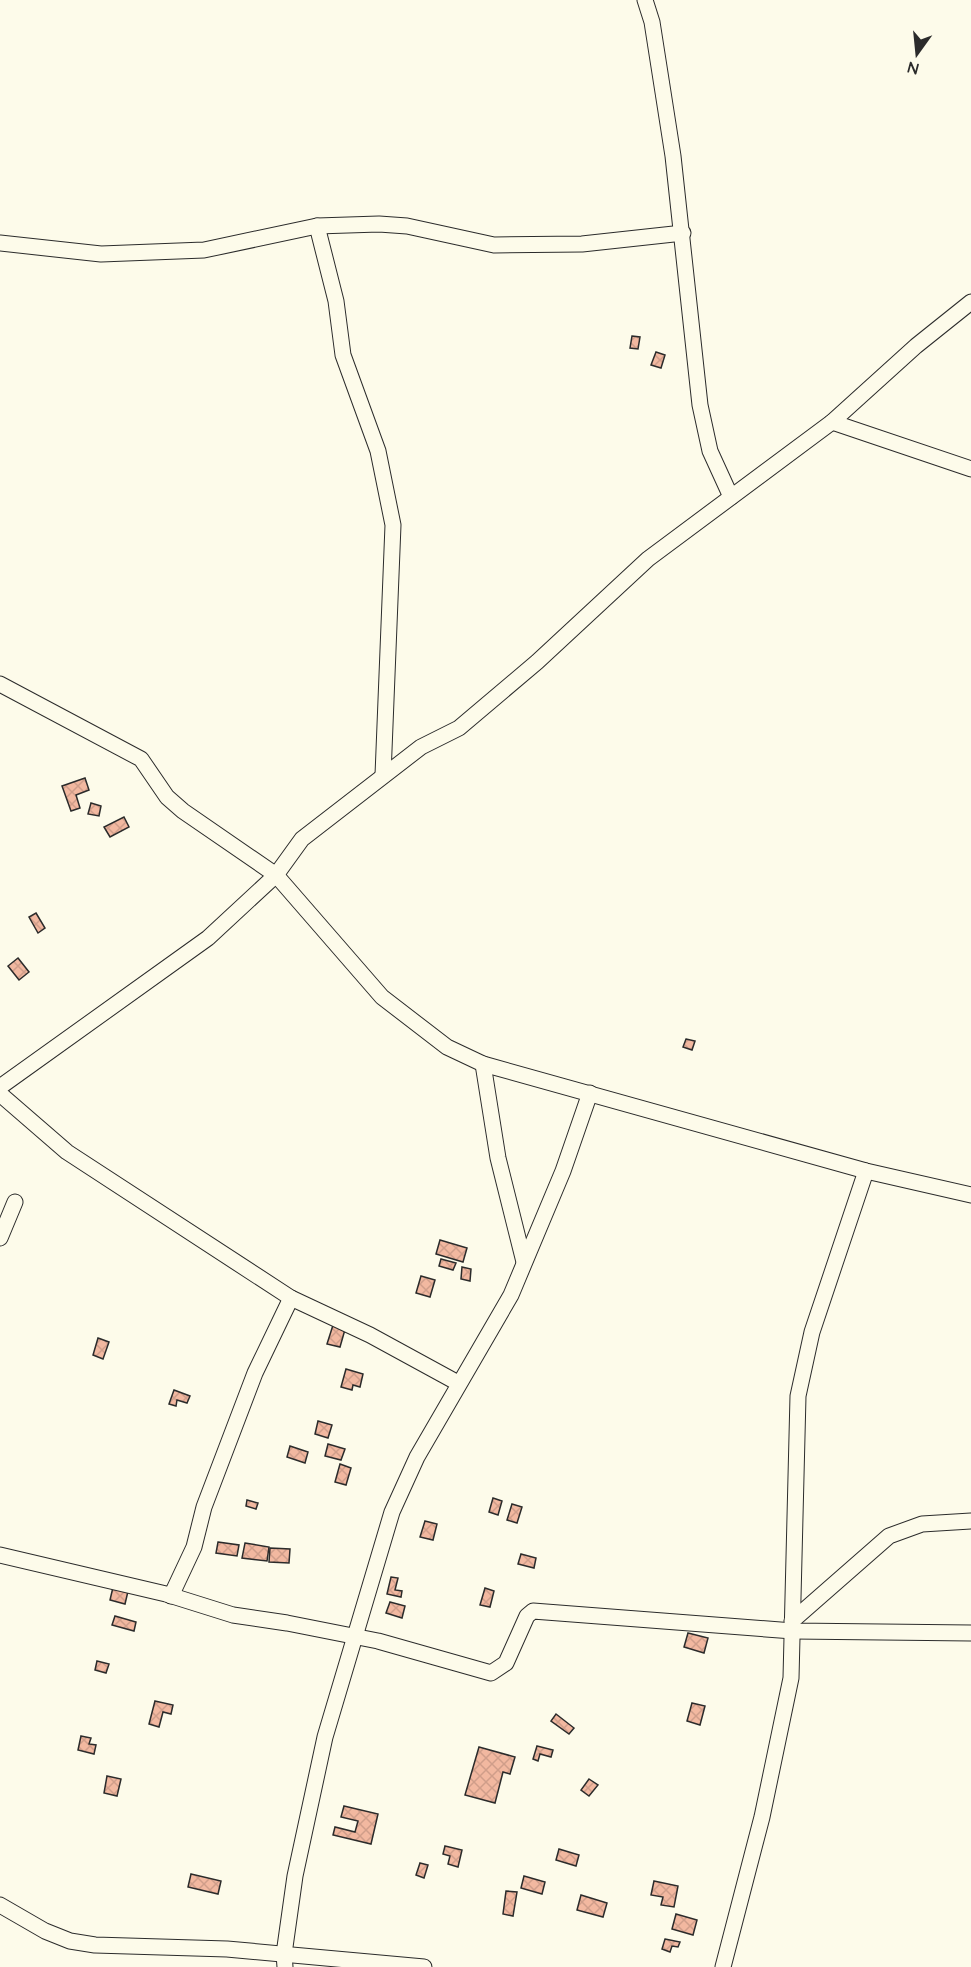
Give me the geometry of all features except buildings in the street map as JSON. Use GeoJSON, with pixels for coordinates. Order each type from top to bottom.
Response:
{"type":"FeatureCollection","features":[{"type":"Feature","properties":{"kind":"street"},"geometry":{"type":"LineString","coordinates":[[645,0],[652,22],[683,233],[700,405],[710,451],[731,497]]}},
{"type":"Feature","properties":{"kind":"street"},"geometry":{"type":"LineString","coordinates":[[0,243],[101,254],[204,250],[317,226],[379,224],[407,226],[494,245],[582,244],[683,233]]}},
{"type":"Feature","properties":{"kind":"street"},"geometry":{"type":"LineString","coordinates":[[317,226],[336,301],[343,355],[378,451],[393,525],[394,563],[384,700],[383,775]]}},
{"type":"Feature","properties":{"kind":"street"},"geometry":{"type":"LineString","coordinates":[[0,1087],[208,938],[276,875],[302,839],[421,747],[459,728],[537,662],[648,559],[771,465],[832,422],[916,346],[971,302]]}},
{"type":"Feature","properties":{"kind":"street"},"geometry":{"type":"LineString","coordinates":[[832,422],[971,469]]}},
{"type":"Feature","properties":{"kind":"street"},"geometry":{"type":"LineString","coordinates":[[0,684],[141,759],[167,797],[183,811],[276,875],[382,997],[447,1047],[483,1064],[866,1171],[971,1195]]}},
{"type":"Feature","properties":{"kind":"street"},"geometry":{"type":"LineString","coordinates":[[483,1064],[498,1158],[524,1262]]}},
{"type":"Feature","properties":{"kind":"street"},"geometry":{"type":"LineString","coordinates":[[284,1960],[304,1829],[325,1737],[392,1512],[417,1457],[511,1295],[563,1171],[590,1093]]}},
{"type":"Feature","properties":{"kind":"street"},"geometry":{"type":"LineString","coordinates":[[0,1094],[67,1152],[291,1298],[370,1335],[458,1383]]}},
{"type":"Feature","properties":{"kind":"street"},"geometry":{"type":"LineString","coordinates":[[723,1967],[791,1678],[798,1396],[812,1332],[866,1171]]}},
{"type":"Feature","properties":{"kind":"street"},"geometry":{"type":"LineString","coordinates":[[0,1238],[15,1202]]}},
{"type":"Feature","properties":{"kind":"street"},"geometry":{"type":"LineString","coordinates":[[171,1596],[194,1547],[204,1507],[255,1373],[291,1298]]}},
{"type":"Feature","properties":{"kind":"street"},"geometry":{"type":"LineString","coordinates":[[793,1626],[889,1536],[922,1524],[971,1521]]}},
{"type":"Feature","properties":{"kind":"street"},"geometry":{"type":"LineString","coordinates":[[0,1555],[171,1596],[233,1616],[287,1623],[353,1637],[491,1673],[506,1663],[527,1616],[533,1611],[793,1626],[971,1633]]}},
{"type":"Feature","properties":{"kind":"street"},"geometry":{"type":"LineString","coordinates":[[0,1905],[45,1931],[70,1941],[95,1945],[284,1960],[424,1967]]}}]}
